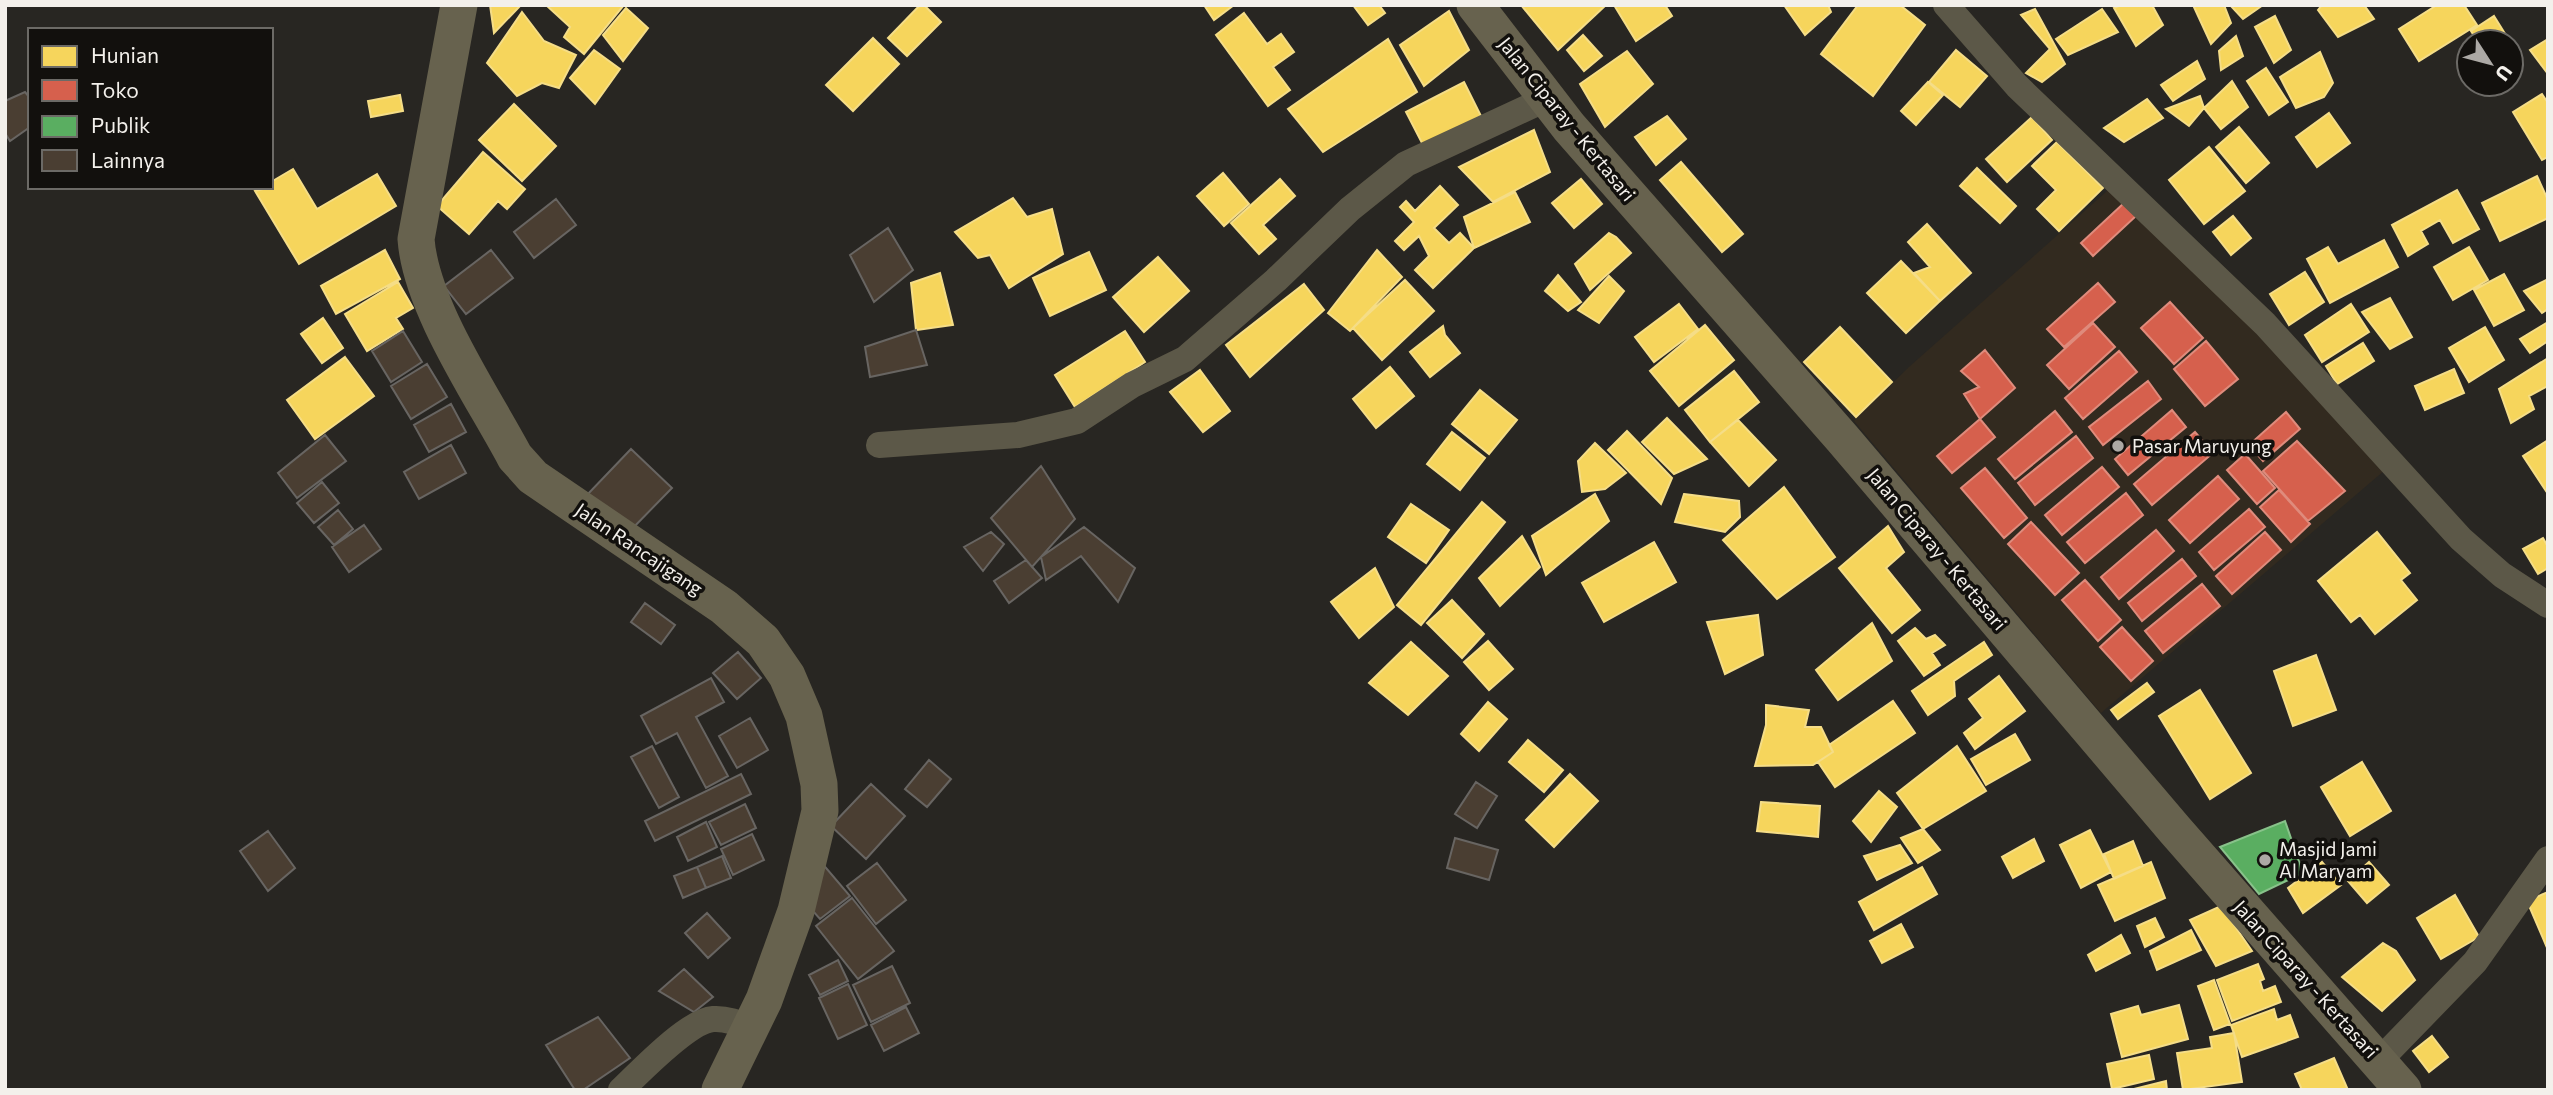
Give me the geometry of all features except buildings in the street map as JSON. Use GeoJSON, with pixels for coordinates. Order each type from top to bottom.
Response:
{"type":"FeatureCollection","features":[{"type":"Feature","properties":{"kind":"main road","name":"Jalan Rancajigang"},"geometry":{"type":"LineString","coordinates":[[459,5],[416,239],[418,266],[429,297],[515,457],[533,477],[724,607],[753,632],[786,676],[804,716],[819,785],[820,811],[796,911],[751,1028],[720,1090]]}},
{"type":"Feature","properties":{"kind":"main road","name":"Jalan Ciparay - Kertasari"},"geometry":{"type":"LineString","coordinates":[[1475,5],[1546,99],[1842,438],[2184,841],[2403,1090]]}},
{"type":"Feature","properties":{"kind":"street"},"geometry":{"type":"LineString","coordinates":[[1946,5],[2017,86],[2265,324],[2461,539],[2502,575],[2548,605]]}},
{"type":"Feature","properties":{"kind":"street"},"geometry":{"type":"LineString","coordinates":[[879,445],[1018,435],[1077,421],[1132,385],[1185,359],[1276,280],[1350,209],[1406,164],[1546,99]]}},
{"type":"Feature","properties":{"kind":"street"},"geometry":{"type":"LineString","coordinates":[[2379,1061],[2475,962],[2548,859]]}},
{"type":"Feature","properties":{"kind":"street"},"geometry":{"type":"LineString","coordinates":[[621,1090],[680,1035],[711,1019],[733,1021],[751,1028]]}},
{"type":"Feature","properties":{"kind":"shaded area","name":"Pasar Maruyung"},"geometry":{"type":"Polygon","coordinates":[[[2115,184],[2385,470],[2101,713],[1854,421],[1909,367],[2115,184]]]}},
{"type":"Feature","properties":{"kind":"place","name":"Pasar Maruyung"},"geometry":{"type":"Point","coordinates":[2118,446]}},
{"type":"Feature","properties":{"kind":"place","name":"Masjid Jami Al Maryam"},"geometry":{"type":"Point","coordinates":[2265,860]}}]}
